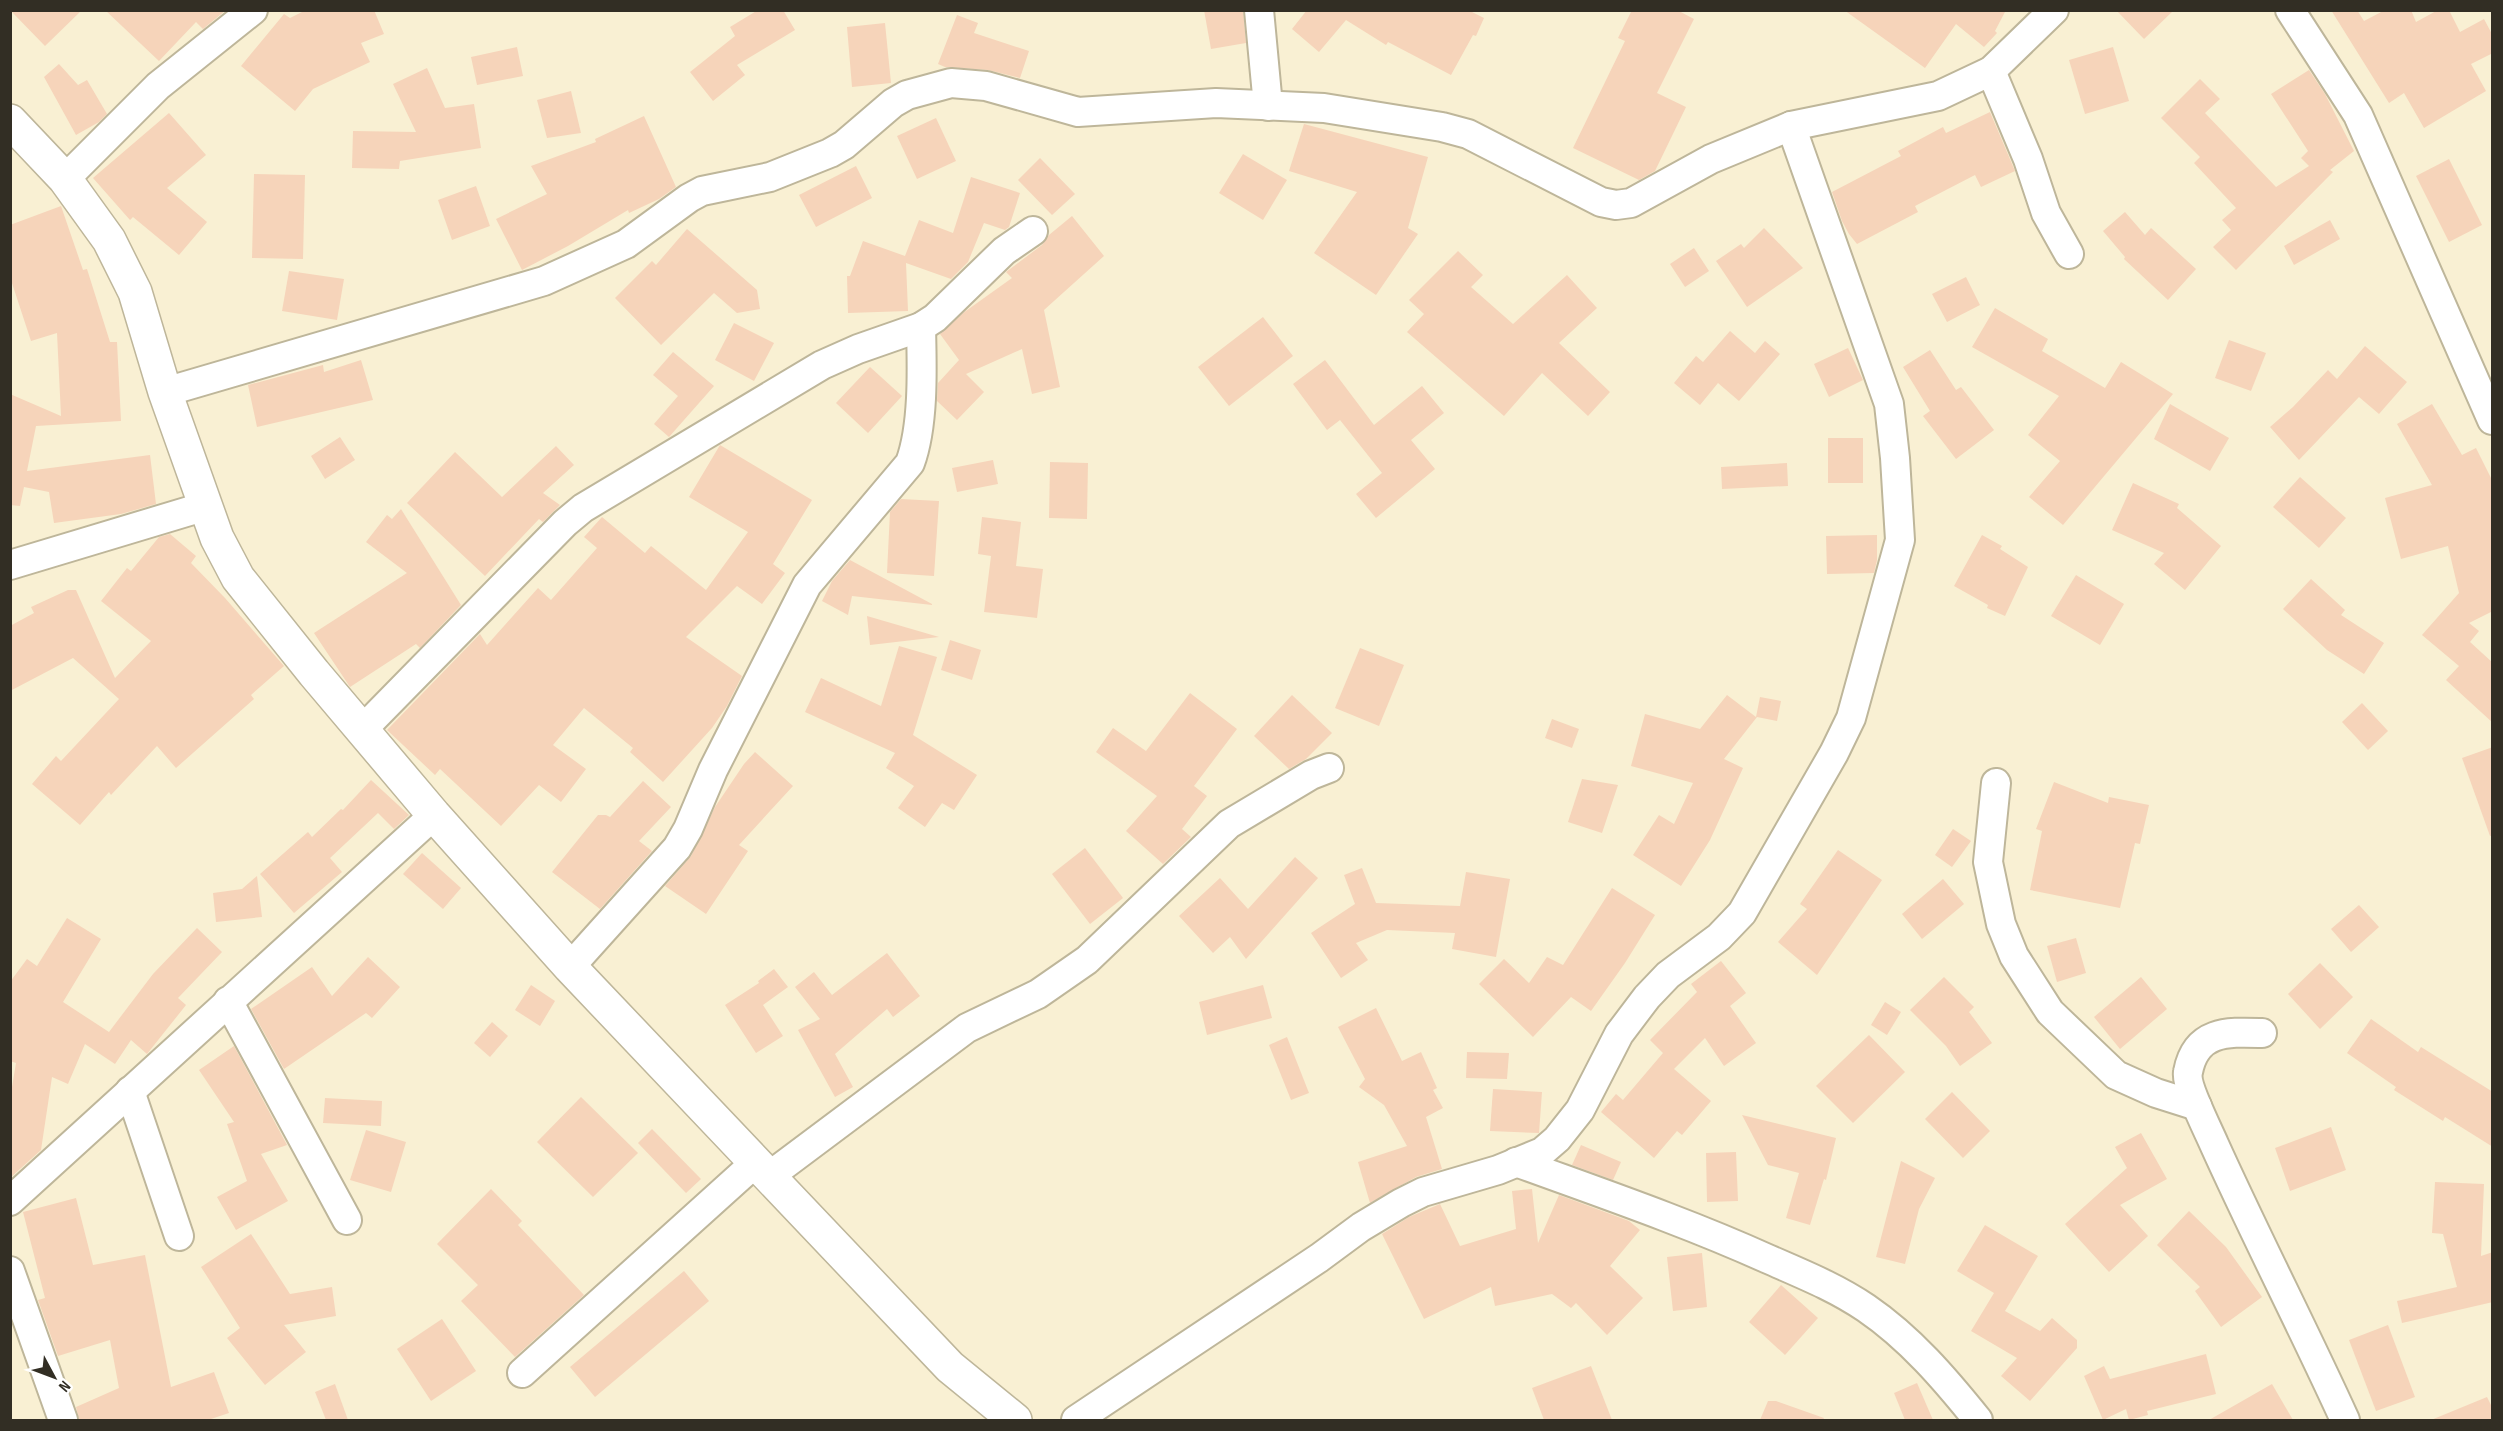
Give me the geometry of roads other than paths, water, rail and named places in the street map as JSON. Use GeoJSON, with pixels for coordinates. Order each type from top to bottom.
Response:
{"type":"FeatureCollection","features":[{"type":"Feature","properties":{"kind":"main road"},"geometry":{"type":"LineString","coordinates":[[10,121],[65,179],[109,240],[135,292],[165,392],[217,538],[238,578],[314,673],[434,815],[570,968],[950,1367],[1015,1420]]}},
{"type":"Feature","properties":{"kind":"street"},"geometry":{"type":"LineString","coordinates":[[65,179],[158,86],[253,10]]}},
{"type":"Feature","properties":{"kind":"street"},"geometry":{"type":"LineString","coordinates":[[1259,10],[1268,106]]}},
{"type":"Feature","properties":{"kind":"street"},"geometry":{"type":"LineString","coordinates":[[165,392],[544,281],[626,244],[702,191],[770,177],[830,153],[844,145],[893,103],[907,95],[951,83],[986,87],[1078,112],[1215,103],[1324,108],[1442,127],[1468,134],[1601,202],[1616,205],[1631,203],[1711,159],[1791,126],[1938,96],[1991,71],[2054,10]]}},
{"type":"Feature","properties":{"kind":"street"},"geometry":{"type":"LineString","coordinates":[[2290,10],[2358,115],[2490,405]]}},
{"type":"Feature","properties":{"kind":"street"},"geometry":{"type":"LineString","coordinates":[[1991,71],[2028,159],[2046,213],[2069,254]]}},
{"type":"Feature","properties":{"kind":"street"},"geometry":{"type":"LineString","coordinates":[[1076,1420],[1361,1227],[1401,1203],[1424,1192],[1542,1152],[1557,1139],[1580,1110],[1619,1034],[1647,997],[1668,975],[1719,937],[1742,913],[1851,718],[1900,540],[1895,458],[1889,404],[1791,126]]}},
{"type":"Feature","properties":{"kind":"street"},"geometry":{"type":"LineString","coordinates":[[362,730],[565,523],[583,508],[822,365],[858,349],[921,327],[947,308],[1004,251],[1033,231]]}},
{"type":"Feature","properties":{"kind":"street"},"geometry":{"type":"LineString","coordinates":[[570,968],[676,848],[688,829],[713,770],[807,585],[910,463],[914,451],[921,384],[921,327]]}},
{"type":"Feature","properties":{"kind":"street"},"geometry":{"type":"LineString","coordinates":[[10,565],[206,506]]}},
{"type":"Feature","properties":{"kind":"street"},"geometry":{"type":"LineString","coordinates":[[522,1373],[762,1170],[967,1028],[1038,994],[1087,960],[1229,824],[1311,776],[1329,768]]}},
{"type":"Feature","properties":{"kind":"street"},"geometry":{"type":"LineString","coordinates":[[1996,783],[1988,862],[2001,924],[2014,956],[2050,1012],[2116,1075],[2156,1093],[2197,1106]]}},
{"type":"Feature","properties":{"kind":"street"},"geometry":{"type":"LineString","coordinates":[[10,1201],[434,815]]}},
{"type":"Feature","properties":{"kind":"street"},"geometry":{"type":"LineString","coordinates":[[228,1001],[347,1220]]}},
{"type":"Feature","properties":{"kind":"street"},"geometry":{"type":"LineString","coordinates":[[2262,1033],[2228,1032],[2207,1039],[2192,1057],[2187,1075],[2197,1106],[2245,1213],[2345,1420]]}},
{"type":"Feature","properties":{"kind":"street"},"geometry":{"type":"LineString","coordinates":[[130,1091],[179,1236]]}},
{"type":"Feature","properties":{"kind":"street"},"geometry":{"type":"LineString","coordinates":[[1516,1162],[1710,1233],[1838,1290],[1868,1309],[1920,1353],[1945,1378],[1978,1420]]}},
{"type":"Feature","properties":{"kind":"street"},"geometry":{"type":"LineString","coordinates":[[10,1271],[63,1420]]}}]}
